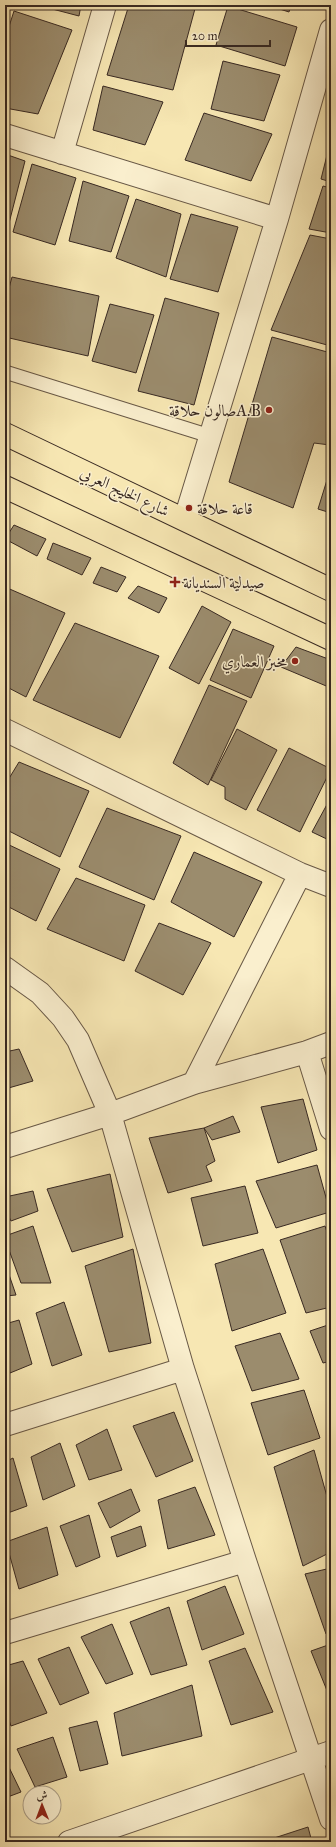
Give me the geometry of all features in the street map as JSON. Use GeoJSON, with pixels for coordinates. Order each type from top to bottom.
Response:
{"type":"FeatureCollection","features":[{"type":"Feature","properties":{"kind":"main road","name":"شارع الخليج العربي"},"geometry":{"type":"LineString","coordinates":[[5,434],[331,590]]}},
{"type":"Feature","properties":{"kind":"main road"},"geometry":{"type":"LineString","coordinates":[[5,487],[331,639]]}},
{"type":"Feature","properties":{"kind":"street"},"geometry":{"type":"LineString","coordinates":[[62,153],[105,5]]}},
{"type":"Feature","properties":{"kind":"street"},"geometry":{"type":"LineString","coordinates":[[184,519],[278,219],[331,30]]}},
{"type":"Feature","properties":{"kind":"street"},"geometry":{"type":"LineString","coordinates":[[5,135],[278,219]]}},
{"type":"Feature","properties":{"kind":"street"},"geometry":{"type":"LineString","coordinates":[[5,730],[300,874],[331,886]]}},
{"type":"Feature","properties":{"kind":"street"},"geometry":{"type":"LineString","coordinates":[[194,1083],[300,874]]}},
{"type":"Feature","properties":{"kind":"street"},"geometry":{"type":"LineString","coordinates":[[5,968],[40,993],[62,1018],[78,1040],[110,1114],[183,1369],[245,1562],[331,1819]]}},
{"type":"Feature","properties":{"kind":"street"},"geometry":{"type":"LineString","coordinates":[[5,1147],[110,1114],[194,1083],[307,1052],[331,1043]]}},
{"type":"Feature","properties":{"kind":"street"},"geometry":{"type":"LineString","coordinates":[[307,1052],[331,1129]]}},
{"type":"Feature","properties":{"kind":"street"},"geometry":{"type":"LineString","coordinates":[[5,1425],[183,1369]]}},
{"type":"Feature","properties":{"kind":"street"},"geometry":{"type":"LineString","coordinates":[[5,1633],[245,1562]]}},
{"type":"Feature","properties":{"kind":"street"},"geometry":{"type":"LineString","coordinates":[[69,1842],[331,1752]]}},
{"type":"Feature","properties":{"kind":"lane"},"geometry":{"type":"LineString","coordinates":[[5,372],[210,436]]}},
{"type":"Feature","properties":{"kind":"building"},"geometry":{"type":"Polygon","coordinates":[[[37,5],[81,5],[79,16],[37,5]]]}},
{"type":"Feature","properties":{"kind":"building"},"geometry":{"type":"Polygon","coordinates":[[[129,5],[196,5],[173,90],[107,75],[129,5]]]}},
{"type":"Feature","properties":{"kind":"building"},"geometry":{"type":"Polygon","coordinates":[[[267,5],[291,5],[289,12],[267,5]]]}},
{"type":"Feature","properties":{"kind":"building"},"geometry":{"type":"Polygon","coordinates":[[[228,6],[297,27],[285,66],[216,45],[228,6]]]}},
{"type":"Feature","properties":{"kind":"building"},"geometry":{"type":"Polygon","coordinates":[[[14,11],[72,30],[38,114],[5,108],[5,39],[14,11]]]}},
{"type":"Feature","properties":{"kind":"building"},"geometry":{"type":"Polygon","coordinates":[[[223,61],[280,75],[264,121],[211,109],[223,61]]]}},
{"type":"Feature","properties":{"kind":"building"},"geometry":{"type":"Polygon","coordinates":[[[103,86],[163,102],[145,145],[93,130],[103,86]]]}},
{"type":"Feature","properties":{"kind":"building"},"geometry":{"type":"Polygon","coordinates":[[[204,113],[272,134],[251,181],[185,160],[204,113]]]}},
{"type":"Feature","properties":{"kind":"building"},"geometry":{"type":"Polygon","coordinates":[[[331,139],[331,182],[321,179],[331,139]]]}},
{"type":"Feature","properties":{"kind":"building"},"geometry":{"type":"Polygon","coordinates":[[[5,154],[25,161],[8,227],[5,227],[5,154]]]}},
{"type":"Feature","properties":{"kind":"building"},"geometry":{"type":"Polygon","coordinates":[[[32,164],[76,178],[55,245],[13,232],[32,164]]]}},
{"type":"Feature","properties":{"kind":"building"},"geometry":{"type":"Polygon","coordinates":[[[83,181],[129,196],[111,252],[69,241],[83,181]]]}},
{"type":"Feature","properties":{"kind":"building"},"geometry":{"type":"Polygon","coordinates":[[[323,186],[331,188],[331,233],[309,229],[323,186]]]}},
{"type":"Feature","properties":{"kind":"building"},"geometry":{"type":"Polygon","coordinates":[[[136,199],[181,214],[166,277],[116,258],[136,199]]]}},
{"type":"Feature","properties":{"kind":"building"},"geometry":{"type":"Polygon","coordinates":[[[191,214],[238,227],[218,292],[170,279],[191,214]]]}},
{"type":"Feature","properties":{"kind":"building"},"geometry":{"type":"Polygon","coordinates":[[[310,235],[331,239],[331,346],[271,330],[310,235]]]}},
{"type":"Feature","properties":{"kind":"building"},"geometry":{"type":"Polygon","coordinates":[[[12,277],[99,296],[88,356],[5,337],[5,303],[12,277]]]}},
{"type":"Feature","properties":{"kind":"building"},"geometry":{"type":"Polygon","coordinates":[[[165,298],[219,313],[194,405],[138,391],[165,298]]]}},
{"type":"Feature","properties":{"kind":"building"},"geometry":{"type":"Polygon","coordinates":[[[110,304],[154,315],[136,373],[92,361],[110,304]]]}},
{"type":"Feature","properties":{"kind":"building"},"geometry":{"type":"Polygon","coordinates":[[[272,337],[331,353],[330,445],[314,443],[293,508],[229,482],[272,337]]]}},
{"type":"Feature","properties":{"kind":"building"},"geometry":{"type":"Polygon","coordinates":[[[331,467],[331,513],[318,509],[331,467]]]}},
{"type":"Feature","properties":{"kind":"building"},"geometry":{"type":"Polygon","coordinates":[[[14,525],[46,539],[37,556],[5,539],[14,525]]]}},
{"type":"Feature","properties":{"kind":"building"},"geometry":{"type":"Polygon","coordinates":[[[53,543],[91,558],[82,575],[47,559],[53,543]]]}},
{"type":"Feature","properties":{"kind":"building"},"geometry":{"type":"Polygon","coordinates":[[[101,567],[126,577],[117,592],[93,583],[101,567]]]}},
{"type":"Feature","properties":{"kind":"building"},"geometry":{"type":"Polygon","coordinates":[[[138,586],[167,598],[159,613],[128,598],[138,586]]]}},
{"type":"Feature","properties":{"kind":"building"},"geometry":{"type":"Polygon","coordinates":[[[5,587],[65,613],[26,697],[5,686],[5,587]]]}},
{"type":"Feature","properties":{"kind":"building"},"geometry":{"type":"Polygon","coordinates":[[[202,606],[231,622],[199,684],[169,668],[202,606]]]}},
{"type":"Feature","properties":{"kind":"building"},"geometry":{"type":"Polygon","coordinates":[[[75,623],[159,656],[120,738],[33,700],[75,623]]]}},
{"type":"Feature","properties":{"kind":"building"},"geometry":{"type":"Polygon","coordinates":[[[233,629],[274,646],[251,698],[210,680],[233,629]]]}},
{"type":"Feature","properties":{"kind":"building"},"geometry":{"type":"Polygon","coordinates":[[[296,647],[331,660],[331,688],[281,667],[296,647]]]}},
{"type":"Feature","properties":{"kind":"building"},"geometry":{"type":"Polygon","coordinates":[[[209,685],[247,701],[208,785],[173,763],[209,685]]]}},
{"type":"Feature","properties":{"kind":"building"},"geometry":{"type":"Polygon","coordinates":[[[237,729],[277,750],[246,810],[225,799],[225,787],[211,780],[237,729]]]}},
{"type":"Feature","properties":{"kind":"building"},"geometry":{"type":"Polygon","coordinates":[[[289,748],[331,769],[300,832],[257,810],[289,748]]]}},
{"type":"Feature","properties":{"kind":"building"},"geometry":{"type":"Polygon","coordinates":[[[19,762],[89,791],[60,857],[5,829],[5,785],[19,762]]]}},
{"type":"Feature","properties":{"kind":"building"},"geometry":{"type":"Polygon","coordinates":[[[331,797],[331,841],[312,832],[331,797]]]}},
{"type":"Feature","properties":{"kind":"building"},"geometry":{"type":"Polygon","coordinates":[[[107,808],[181,836],[154,900],[79,867],[107,808]]]}},
{"type":"Feature","properties":{"kind":"building"},"geometry":{"type":"Polygon","coordinates":[[[5,843],[60,869],[36,921],[5,905],[5,843]]]}},
{"type":"Feature","properties":{"kind":"building"},"geometry":{"type":"Polygon","coordinates":[[[194,852],[262,882],[234,937],[171,902],[194,852]]]}},
{"type":"Feature","properties":{"kind":"building"},"geometry":{"type":"Polygon","coordinates":[[[76,878],[145,905],[124,961],[47,929],[76,878]]]}},
{"type":"Feature","properties":{"kind":"building"},"geometry":{"type":"Polygon","coordinates":[[[159,923],[211,943],[183,995],[135,971],[159,923]]]}},
{"type":"Feature","properties":{"kind":"building"},"geometry":{"type":"Polygon","coordinates":[[[19,1049],[33,1081],[5,1089],[5,1052],[19,1049]]]}},
{"type":"Feature","properties":{"kind":"building"},"geometry":{"type":"Polygon","coordinates":[[[303,1099],[317,1150],[278,1163],[261,1107],[303,1099]]]}},
{"type":"Feature","properties":{"kind":"building"},"geometry":{"type":"Polygon","coordinates":[[[233,1116],[240,1132],[212,1140],[204,1128],[233,1116]]]}},
{"type":"Feature","properties":{"kind":"building"},"geometry":{"type":"Polygon","coordinates":[[[204,1128],[215,1161],[206,1166],[212,1181],[168,1193],[149,1138],[204,1128]]]}},
{"type":"Feature","properties":{"kind":"building"},"geometry":{"type":"Polygon","coordinates":[[[317,1165],[330,1212],[276,1228],[256,1181],[317,1165]]]}},
{"type":"Feature","properties":{"kind":"building"},"geometry":{"type":"Polygon","coordinates":[[[110,1174],[123,1237],[72,1252],[47,1189],[110,1174]]]}},
{"type":"Feature","properties":{"kind":"building"},"geometry":{"type":"Polygon","coordinates":[[[245,1186],[258,1233],[203,1246],[191,1198],[245,1186]]]}},
{"type":"Feature","properties":{"kind":"building"},"geometry":{"type":"Polygon","coordinates":[[[33,1191],[38,1211],[11,1221],[5,1209],[5,1197],[33,1191]]]}},
{"type":"Feature","properties":{"kind":"building"},"geometry":{"type":"Polygon","coordinates":[[[33,1226],[51,1283],[21,1283],[5,1239],[5,1236],[33,1226]]]}},
{"type":"Feature","properties":{"kind":"building"},"geometry":{"type":"Polygon","coordinates":[[[325,1226],[331,1244],[331,1307],[306,1313],[280,1240],[325,1226]]]}},
{"type":"Feature","properties":{"kind":"building"},"geometry":{"type":"Polygon","coordinates":[[[133,1249],[151,1343],[109,1352],[85,1266],[133,1249]]]}},
{"type":"Feature","properties":{"kind":"building"},"geometry":{"type":"Polygon","coordinates":[[[263,1249],[286,1313],[232,1331],[215,1264],[263,1249]]]}},
{"type":"Feature","properties":{"kind":"building"},"geometry":{"type":"Polygon","coordinates":[[[5,1263],[16,1295],[5,1296],[5,1263]]]}},
{"type":"Feature","properties":{"kind":"building"},"geometry":{"type":"Polygon","coordinates":[[[64,1302],[82,1355],[52,1366],[36,1313],[64,1302]]]}},
{"type":"Feature","properties":{"kind":"building"},"geometry":{"type":"Polygon","coordinates":[[[19,1320],[32,1364],[10,1373],[5,1360],[5,1324],[19,1320]]]}},
{"type":"Feature","properties":{"kind":"building"},"geometry":{"type":"Polygon","coordinates":[[[331,1324],[331,1361],[323,1363],[310,1331],[331,1324]]]}},
{"type":"Feature","properties":{"kind":"building"},"geometry":{"type":"Polygon","coordinates":[[[280,1333],[299,1379],[252,1391],[235,1346],[280,1333]]]}},
{"type":"Feature","properties":{"kind":"building"},"geometry":{"type":"Polygon","coordinates":[[[304,1390],[320,1438],[268,1455],[251,1403],[304,1390]]]}},
{"type":"Feature","properties":{"kind":"building"},"geometry":{"type":"Polygon","coordinates":[[[174,1412],[193,1461],[156,1477],[133,1426],[174,1412]]]}},
{"type":"Feature","properties":{"kind":"building"},"geometry":{"type":"Polygon","coordinates":[[[107,1429],[122,1470],[89,1480],[76,1445],[107,1429]]]}},
{"type":"Feature","properties":{"kind":"building"},"geometry":{"type":"Polygon","coordinates":[[[60,1443],[75,1486],[43,1500],[31,1457],[60,1443]]]}},
{"type":"Feature","properties":{"kind":"building"},"geometry":{"type":"Polygon","coordinates":[[[314,1450],[331,1511],[331,1552],[303,1566],[274,1467],[314,1450]]]}},
{"type":"Feature","properties":{"kind":"building"},"geometry":{"type":"Polygon","coordinates":[[[13,1458],[27,1506],[5,1514],[5,1462],[13,1458]]]}},
{"type":"Feature","properties":{"kind":"building"},"geometry":{"type":"Polygon","coordinates":[[[195,1487],[215,1535],[168,1549],[158,1500],[195,1487]]]}},
{"type":"Feature","properties":{"kind":"building"},"geometry":{"type":"Polygon","coordinates":[[[131,1489],[140,1511],[110,1528],[98,1503],[131,1489]]]}},
{"type":"Feature","properties":{"kind":"building"},"geometry":{"type":"Polygon","coordinates":[[[89,1515],[100,1557],[76,1567],[60,1526],[89,1515]]]}},
{"type":"Feature","properties":{"kind":"building"},"geometry":{"type":"Polygon","coordinates":[[[141,1526],[146,1546],[117,1557],[111,1537],[141,1526]]]}},
{"type":"Feature","properties":{"kind":"building"},"geometry":{"type":"Polygon","coordinates":[[[47,1527],[58,1575],[19,1589],[6,1542],[47,1527]]]}},
{"type":"Feature","properties":{"kind":"building"},"geometry":{"type":"Polygon","coordinates":[[[331,1568],[331,1633],[326,1634],[305,1574],[331,1568]]]}},
{"type":"Feature","properties":{"kind":"building"},"geometry":{"type":"Polygon","coordinates":[[[225,1586],[244,1634],[202,1650],[187,1601],[225,1586]]]}},
{"type":"Feature","properties":{"kind":"building"},"geometry":{"type":"Polygon","coordinates":[[[169,1607],[187,1665],[151,1675],[130,1622],[169,1607]]]}},
{"type":"Feature","properties":{"kind":"building"},"geometry":{"type":"Polygon","coordinates":[[[112,1624],[133,1674],[106,1684],[81,1637],[112,1624]]]}},
{"type":"Feature","properties":{"kind":"building"},"geometry":{"type":"Polygon","coordinates":[[[331,1644],[331,1697],[330,1698],[311,1651],[331,1644]]]}},
{"type":"Feature","properties":{"kind":"building"},"geometry":{"type":"Polygon","coordinates":[[[69,1647],[89,1693],[60,1705],[38,1659],[69,1647]]]}},
{"type":"Feature","properties":{"kind":"building"},"geometry":{"type":"Polygon","coordinates":[[[245,1648],[273,1712],[231,1725],[209,1661],[245,1648]]]}},
{"type":"Feature","properties":{"kind":"building"},"geometry":{"type":"Polygon","coordinates":[[[23,1661],[47,1713],[11,1726],[5,1708],[5,1666],[23,1661]]]}},
{"type":"Feature","properties":{"kind":"building"},"geometry":{"type":"Polygon","coordinates":[[[192,1685],[202,1736],[122,1756],[114,1713],[192,1685]]]}},
{"type":"Feature","properties":{"kind":"building"},"geometry":{"type":"Polygon","coordinates":[[[97,1721],[108,1764],[80,1771],[69,1728],[97,1721]]]}},
{"type":"Feature","properties":{"kind":"building"},"geometry":{"type":"Polygon","coordinates":[[[53,1737],[67,1777],[41,1785],[34,1785],[17,1749],[53,1737]]]}},
{"type":"Feature","properties":{"kind":"building"},"geometry":{"type":"Polygon","coordinates":[[[5,1759],[21,1792],[5,1798],[5,1759]]]}},
{"type":"Feature","properties":{"kind":"building"},"geometry":{"type":"Polygon","coordinates":[[[308,1827],[312,1842],[262,1842],[308,1827]]]}},
{"type":"Feature","properties":{"kind":"place","name":"صالون حلاقةA.B"},"geometry":{"type":"Point","coordinates":[269,410]}},
{"type":"Feature","properties":{"kind":"place","name":"قاعة حلاقة"},"geometry":{"type":"Point","coordinates":[189,508]}},
{"type":"Feature","properties":{"kind":"place","name":"صيدلية السنديانة"},"geometry":{"type":"Point","coordinates":[175,582]}},
{"type":"Feature","properties":{"kind":"place","name":"مخبز العماري"},"geometry":{"type":"Point","coordinates":[295,661]}}]}
